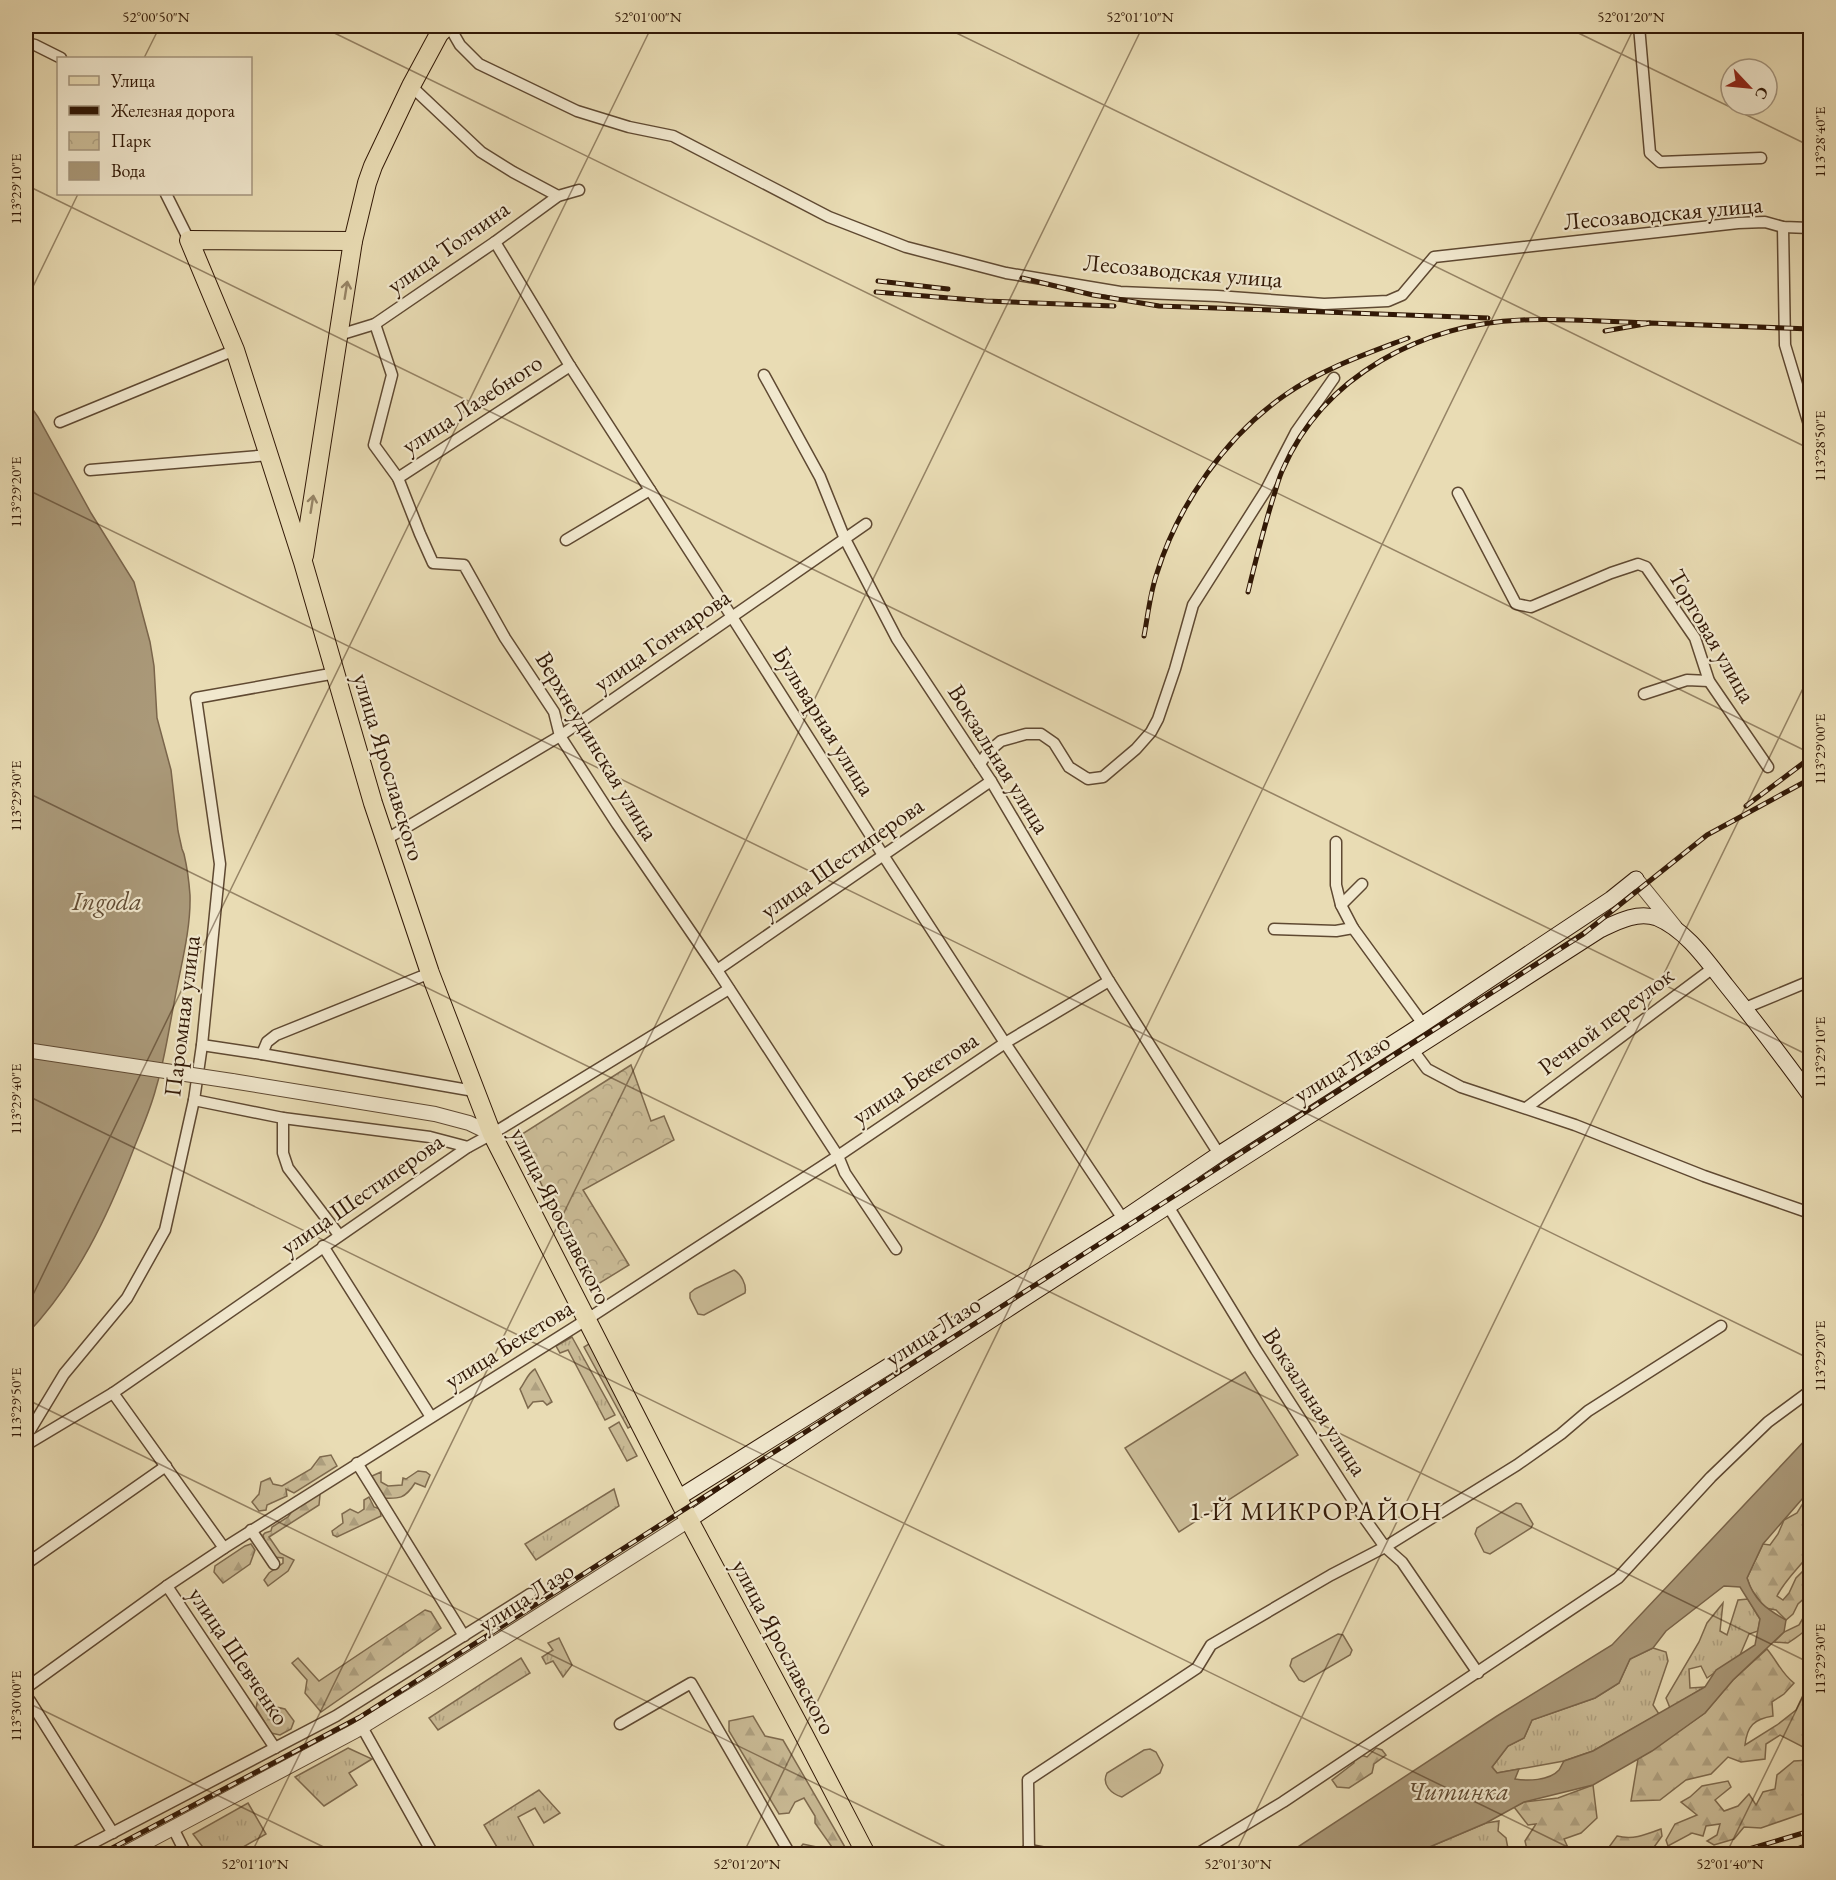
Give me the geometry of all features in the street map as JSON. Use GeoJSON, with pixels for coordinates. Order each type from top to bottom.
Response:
{"type":"FeatureCollection","features":[{"type":"Feature","properties":{"kind":"main road","name":"улица Ярославского"},"geometry":{"type":"LineString","coordinates":[[303,562],[353,242],[367,183],[411,86],[440,34],[448,26]]}},
{"type":"Feature","properties":{"kind":"main road","name":"улица Ярославского"},"geometry":{"type":"LineString","coordinates":[[189,240],[235,350],[303,562],[385,840],[430,973],[492,1134],[689,1520],[866,1854]]}},
{"type":"Feature","properties":{"kind":"main road"},"geometry":{"type":"LineString","coordinates":[[189,240],[353,242]]}},
{"type":"Feature","properties":{"kind":"main road","name":"улица Лазо"},"geometry":{"type":"LineString","coordinates":[[678,1498],[1123,1219],[1219,1154],[1423,1024],[1611,899],[1636,879]]}},
{"type":"Feature","properties":{"kind":"main road","name":"улица Лазо"},"geometry":{"type":"LineString","coordinates":[[689,1520],[1168,1206],[1599,930],[1622,919],[1639,916],[1655,918],[1680,933],[1713,968],[1810,1095]]}},
{"type":"Feature","properties":{"kind":"street","name":"Лесозаводская улица"},"geometry":{"type":"LineString","coordinates":[[448,26],[460,45],[479,64],[577,111],[628,127],[673,136],[829,217],[906,247],[1006,273],[1120,292],[1324,304],[1388,301],[1402,294],[1434,257],[1738,223],[1765,222],[1783,227],[1810,228]]}},
{"type":"Feature","properties":{"kind":"street"},"geometry":{"type":"LineString","coordinates":[[1639,26],[1650,153],[1660,162],[1761,158]]}},
{"type":"Feature","properties":{"kind":"street"},"geometry":{"type":"LineString","coordinates":[[26,43],[59,57]]}},
{"type":"Feature","properties":{"kind":"street"},"geometry":{"type":"LineString","coordinates":[[411,86],[481,152],[513,172],[558,195]]}},
{"type":"Feature","properties":{"kind":"street","name":"улица Толчина"},"geometry":{"type":"LineString","coordinates":[[339,335],[375,324],[495,242],[558,195],[579,190]]}},
{"type":"Feature","properties":{"kind":"street"},"geometry":{"type":"LineString","coordinates":[[166,195],[189,240]]}},
{"type":"Feature","properties":{"kind":"street"},"geometry":{"type":"LineString","coordinates":[[1783,227],[1785,345],[1810,428]]}},
{"type":"Feature","properties":{"kind":"street","name":"Бульварная улица"},"geometry":{"type":"LineString","coordinates":[[495,242],[570,366],[884,855],[1005,1043],[1123,1219]]}},
{"type":"Feature","properties":{"kind":"street","name":"Верхнеудинская улица"},"geometry":{"type":"LineString","coordinates":[[375,324],[392,375],[374,445],[398,478],[434,563],[464,565],[505,638],[554,712],[560,736],[717,970],[838,1156],[845,1173],[896,1249]]}},
{"type":"Feature","properties":{"kind":"street"},"geometry":{"type":"LineString","coordinates":[[60,422],[235,350]]}},
{"type":"Feature","properties":{"kind":"street","name":"улица Лазебного"},"geometry":{"type":"LineString","coordinates":[[398,478],[570,366]]}},
{"type":"Feature","properties":{"kind":"street","name":"Вокзальная улица"},"geometry":{"type":"LineString","coordinates":[[764,375],[820,477],[844,539],[897,639],[991,781],[1109,981],[1219,1154]]}},
{"type":"Feature","properties":{"kind":"street"},"geometry":{"type":"LineString","coordinates":[[980,764],[988,752],[1001,741],[1026,734],[1041,734],[1054,743],[1069,767],[1088,779],[1104,777],[1136,749],[1151,732],[1158,719],[1193,605],[1266,490],[1296,432],[1334,378]]}},
{"type":"Feature","properties":{"kind":"street"},"geometry":{"type":"LineString","coordinates":[[90,470],[270,456]]}},
{"type":"Feature","properties":{"kind":"street"},"geometry":{"type":"LineString","coordinates":[[567,540],[650,490]]}},
{"type":"Feature","properties":{"kind":"street","name":"Торговая улица"},"geometry":{"type":"LineString","coordinates":[[1458,493],[1516,604],[1531,607],[1611,573],[1638,564],[1646,567],[1695,638],[1709,681],[1768,766]]}},
{"type":"Feature","properties":{"kind":"street","name":"улица Гончарова"},"geometry":{"type":"LineString","coordinates":[[385,840],[560,736],[866,524]]}},
{"type":"Feature","properties":{"kind":"street","name":"Паромная улица"},"geometry":{"type":"LineString","coordinates":[[26,1437],[64,1374],[127,1298],[165,1230],[194,1100],[202,1045],[220,864],[196,698],[336,673]]}},
{"type":"Feature","properties":{"kind":"street"},"geometry":{"type":"LineString","coordinates":[[1644,694],[1687,680],[1709,681]]}},
{"type":"Feature","properties":{"kind":"street","name":"улица Шестиперова"},"geometry":{"type":"LineString","coordinates":[[717,970],[991,781]]}},
{"type":"Feature","properties":{"kind":"street"},"geometry":{"type":"LineString","coordinates":[[1336,842],[1336,885],[1341,905],[1353,927],[1423,1024]]}},
{"type":"Feature","properties":{"kind":"street"},"geometry":{"type":"LineString","coordinates":[[1636,879],[1680,933]]}},
{"type":"Feature","properties":{"kind":"street"},"geometry":{"type":"LineString","coordinates":[[1341,905],[1362,884]]}},
{"type":"Feature","properties":{"kind":"street"},"geometry":{"type":"LineString","coordinates":[[1274,929],[1336,931],[1353,927]]}},
{"type":"Feature","properties":{"kind":"street","name":"Речной переулок"},"geometry":{"type":"LineString","coordinates":[[1526,1108],[1713,968]]}},
{"type":"Feature","properties":{"kind":"street"},"geometry":{"type":"LineString","coordinates":[[262,1054],[267,1042],[276,1035],[430,973]]}},
{"type":"Feature","properties":{"kind":"street","name":"улица Бекетова"},"geometry":{"type":"LineString","coordinates":[[26,1688],[167,1586],[251,1530],[586,1320],[838,1156],[1005,1043],[1109,981]]}},
{"type":"Feature","properties":{"kind":"street"},"geometry":{"type":"LineString","coordinates":[[1745,1008],[1810,981]]}},
{"type":"Feature","properties":{"kind":"street","name":"улица Шестиперова"},"geometry":{"type":"LineString","coordinates":[[26,1446],[113,1393],[468,1147],[729,989]]}},
{"type":"Feature","properties":{"kind":"street"},"geometry":{"type":"LineString","coordinates":[[202,1045],[474,1091]]}},
{"type":"Feature","properties":{"kind":"street"},"geometry":{"type":"LineString","coordinates":[[26,1050],[435,1114],[469,1124],[492,1134]]}},
{"type":"Feature","properties":{"kind":"street"},"geometry":{"type":"LineString","coordinates":[[1413,1050],[1427,1069],[1461,1087],[1575,1125],[1704,1176],[1810,1213]]}},
{"type":"Feature","properties":{"kind":"street"},"geometry":{"type":"LineString","coordinates":[[194,1100],[283,1118],[429,1137],[468,1147]]}},
{"type":"Feature","properties":{"kind":"street"},"geometry":{"type":"LineString","coordinates":[[283,1118],[283,1153],[288,1168],[339,1235]]}},
{"type":"Feature","properties":{"kind":"street","name":"Вокзальная улица"},"geometry":{"type":"LineString","coordinates":[[1168,1206],[1256,1350],[1385,1547],[1402,1562],[1478,1673]]}},
{"type":"Feature","properties":{"kind":"street"},"geometry":{"type":"LineString","coordinates":[[323,1246],[431,1417]]}},
{"type":"Feature","properties":{"kind":"street"},"geometry":{"type":"LineString","coordinates":[[1051,1854],[1024,1852],[1028,1780],[1197,1668],[1211,1645],[1331,1575],[1385,1547],[1517,1465],[1561,1434],[1588,1411],[1721,1326]]}},
{"type":"Feature","properties":{"kind":"street"},"geometry":{"type":"LineString","coordinates":[[1197,1854],[1283,1802],[1618,1578],[1711,1477],[1768,1422],[1810,1391]]}},
{"type":"Feature","properties":{"kind":"street"},"geometry":{"type":"LineString","coordinates":[[113,1393],[224,1548]]}},
{"type":"Feature","properties":{"kind":"street"},"geometry":{"type":"LineString","coordinates":[[357,1463],[464,1636]]}},
{"type":"Feature","properties":{"kind":"street"},"geometry":{"type":"LineString","coordinates":[[26,1564],[166,1466]]}},
{"type":"Feature","properties":{"kind":"street","name":"улица Лазо"},"geometry":{"type":"LineString","coordinates":[[124,1854],[362,1727],[689,1520]]}},
{"type":"Feature","properties":{"kind":"street"},"geometry":{"type":"LineString","coordinates":[[251,1530],[274,1564]]}},
{"type":"Feature","properties":{"kind":"street","name":"улица Шевченко"},"geometry":{"type":"LineString","coordinates":[[167,1586],[275,1748]]}},
{"type":"Feature","properties":{"kind":"street"},"geometry":{"type":"LineString","coordinates":[[72,1854],[336,1716],[530,1594]]}},
{"type":"Feature","properties":{"kind":"street"},"geometry":{"type":"LineString","coordinates":[[620,1724],[692,1683],[790,1854]]}},
{"type":"Feature","properties":{"kind":"street"},"geometry":{"type":"LineString","coordinates":[[26,1696],[113,1833]]}},
{"type":"Feature","properties":{"kind":"street"},"geometry":{"type":"LineString","coordinates":[[362,1727],[433,1854]]}},
{"type":"Feature","properties":{"kind":"street"},"geometry":{"type":"LineString","coordinates":[[172,1828],[186,1854]]}},
{"type":"Feature","properties":{"kind":"green space"},"geometry":{"type":"Polygon","coordinates":[[[631,1065],[651,1121],[664,1116],[674,1140],[583,1190],[629,1265],[590,1289],[519,1136],[631,1065]]]}},
{"type":"Feature","properties":{"kind":"green space"},"geometry":{"type":"Polygon","coordinates":[[[734,1270],[743,1280],[745,1293],[704,1315],[698,1314],[690,1293],[734,1270]]]}},
{"type":"Feature","properties":{"kind":"green space"},"geometry":{"type":"Polygon","coordinates":[[[572,1337],[615,1415],[605,1420],[568,1350],[560,1353],[556,1346],[572,1337]]]}},
{"type":"Feature","properties":{"kind":"green space"},"geometry":{"type":"Polygon","coordinates":[[[592,1342],[632,1426],[628,1428],[584,1347],[592,1342]]]}},
{"type":"Feature","properties":{"kind":"green space"},"geometry":{"type":"Polygon","coordinates":[[[535,1369],[552,1402],[547,1405],[543,1401],[533,1402],[528,1408],[520,1389],[528,1375],[535,1369]]]}},
{"type":"Feature","properties":{"kind":"green space"},"geometry":{"type":"Polygon","coordinates":[[[1245,1372],[1298,1455],[1179,1532],[1125,1448],[1245,1372]]]}},
{"type":"Feature","properties":{"kind":"green space"},"geometry":{"type":"Polygon","coordinates":[[[619,1422],[637,1456],[627,1461],[609,1428],[619,1422]]]}},
{"type":"Feature","properties":{"kind":"green space"},"geometry":{"type":"Polygon","coordinates":[[[331,1455],[337,1466],[294,1493],[286,1489],[287,1496],[267,1505],[266,1510],[259,1511],[252,1502],[259,1494],[261,1482],[270,1478],[273,1484],[282,1486],[311,1469],[320,1457],[331,1455]]]}},
{"type":"Feature","properties":{"kind":"green space"},"geometry":{"type":"Polygon","coordinates":[[[418,1471],[430,1475],[425,1487],[415,1483],[401,1497],[382,1498],[373,1489],[372,1476],[381,1472],[381,1482],[388,1486],[402,1485],[403,1478],[406,1479],[418,1471]]]}},
{"type":"Feature","properties":{"kind":"green space"},"geometry":{"type":"Polygon","coordinates":[[[614,1489],[619,1506],[536,1560],[525,1544],[614,1489]]]}},
{"type":"Feature","properties":{"kind":"green space"},"geometry":{"type":"Polygon","coordinates":[[[1810,1492],[1808,1531],[1810,1553],[1777,1596],[1783,1600],[1796,1578],[1810,1564],[1810,1593],[1786,1620],[1776,1610],[1765,1608],[1751,1589],[1747,1578],[1763,1544],[1770,1545],[1784,1520],[1797,1513],[1810,1492]]]}},
{"type":"Feature","properties":{"kind":"green space"},"geometry":{"type":"Polygon","coordinates":[[[320,1495],[319,1505],[269,1537],[280,1553],[294,1560],[288,1571],[268,1586],[264,1580],[269,1573],[283,1563],[283,1558],[273,1557],[266,1547],[263,1535],[288,1517],[295,1507],[320,1495]]]}},
{"type":"Feature","properties":{"kind":"green space"},"geometry":{"type":"Polygon","coordinates":[[[369,1497],[374,1507],[380,1509],[381,1516],[337,1537],[333,1535],[332,1531],[343,1523],[342,1514],[350,1509],[358,1513],[364,1509],[364,1500],[369,1497]]]}},
{"type":"Feature","properties":{"kind":"green space"},"geometry":{"type":"Polygon","coordinates":[[[1516,1503],[1521,1504],[1533,1524],[1531,1528],[1490,1554],[1484,1552],[1475,1534],[1477,1528],[1516,1503]]]}},
{"type":"Feature","properties":{"kind":"green space"},"geometry":{"type":"Polygon","coordinates":[[[251,1544],[255,1550],[250,1564],[223,1583],[214,1572],[215,1566],[251,1544]]]}},
{"type":"Feature","properties":{"kind":"green space"},"geometry":{"type":"Polygon","coordinates":[[[1748,1599],[1760,1619],[1758,1631],[1749,1634],[1740,1655],[1707,1678],[1701,1666],[1689,1669],[1690,1688],[1705,1687],[1670,1708],[1666,1698],[1699,1642],[1707,1623],[1723,1603],[1720,1631],[1727,1635],[1738,1600],[1748,1599]]]}},
{"type":"Feature","properties":{"kind":"green space"},"geometry":{"type":"Polygon","coordinates":[[[1810,1606],[1809,1625],[1804,1632],[1788,1643],[1774,1642],[1784,1632],[1799,1625],[1810,1606]]]}},
{"type":"Feature","properties":{"kind":"green space"},"geometry":{"type":"Polygon","coordinates":[[[425,1610],[431,1612],[441,1628],[321,1712],[305,1693],[307,1680],[292,1663],[298,1658],[319,1681],[425,1610]]]}},
{"type":"Feature","properties":{"kind":"green space"},"geometry":{"type":"Polygon","coordinates":[[[1338,1634],[1343,1635],[1352,1650],[1350,1655],[1304,1682],[1299,1680],[1290,1666],[1292,1659],[1338,1634]]]}},
{"type":"Feature","properties":{"kind":"green space"},"geometry":{"type":"Polygon","coordinates":[[[559,1638],[572,1665],[563,1677],[553,1661],[546,1664],[542,1657],[553,1650],[548,1643],[559,1638]]]}},
{"type":"Feature","properties":{"kind":"green space"},"geometry":{"type":"Polygon","coordinates":[[[1653,1648],[1666,1652],[1668,1661],[1653,1705],[1659,1714],[1593,1751],[1564,1761],[1497,1773],[1492,1767],[1508,1746],[1524,1738],[1532,1720],[1595,1698],[1619,1683],[1630,1659],[1653,1648]]]}},
{"type":"Feature","properties":{"kind":"green space"},"geometry":{"type":"Polygon","coordinates":[[[1767,1649],[1794,1683],[1772,1702],[1773,1716],[1753,1724],[1745,1745],[1796,1710],[1805,1691],[1810,1695],[1810,1744],[1803,1747],[1780,1735],[1766,1744],[1765,1759],[1741,1762],[1728,1757],[1711,1774],[1686,1780],[1660,1800],[1631,1801],[1638,1759],[1705,1713],[1733,1680],[1767,1649]]]}},
{"type":"Feature","properties":{"kind":"green space"},"geometry":{"type":"Polygon","coordinates":[[[521,1658],[530,1673],[438,1730],[429,1718],[521,1658]]]}},
{"type":"Feature","properties":{"kind":"green space"},"geometry":{"type":"Polygon","coordinates":[[[259,1694],[263,1695],[272,1705],[285,1709],[294,1721],[291,1729],[280,1735],[271,1733],[256,1708],[259,1694]]]}},
{"type":"Feature","properties":{"kind":"green space"},"geometry":{"type":"Polygon","coordinates":[[[753,1716],[765,1736],[783,1740],[849,1854],[800,1854],[798,1850],[803,1844],[826,1849],[832,1847],[815,1823],[815,1816],[804,1798],[795,1802],[789,1813],[779,1814],[729,1731],[729,1721],[753,1716]]]}},
{"type":"Feature","properties":{"kind":"green space"},"geometry":{"type":"Polygon","coordinates":[[[348,1748],[372,1759],[349,1773],[357,1785],[324,1806],[295,1777],[348,1748]]]}},
{"type":"Feature","properties":{"kind":"green space"},"geometry":{"type":"Polygon","coordinates":[[[1376,1748],[1382,1750],[1386,1755],[1374,1764],[1372,1773],[1349,1788],[1337,1787],[1332,1780],[1354,1763],[1354,1758],[1361,1755],[1367,1757],[1376,1748]]]}},
{"type":"Feature","properties":{"kind":"green space"},"geometry":{"type":"Polygon","coordinates":[[[1150,1749],[1156,1752],[1163,1765],[1160,1773],[1122,1797],[1111,1791],[1105,1781],[1107,1773],[1144,1750],[1150,1749]]]}},
{"type":"Feature","properties":{"kind":"green space"},"geometry":{"type":"Polygon","coordinates":[[[1810,1760],[1810,1811],[1761,1828],[1744,1827],[1734,1839],[1714,1845],[1707,1841],[1717,1835],[1720,1824],[1706,1826],[1703,1836],[1692,1833],[1668,1846],[1666,1840],[1675,1824],[1697,1815],[1681,1802],[1702,1786],[1728,1781],[1731,1787],[1715,1800],[1724,1811],[1738,1806],[1749,1794],[1756,1805],[1763,1792],[1775,1789],[1777,1775],[1794,1761],[1810,1760]]]}},
{"type":"Feature","properties":{"kind":"green space"},"geometry":{"type":"Polygon","coordinates":[[[1593,1785],[1597,1818],[1581,1833],[1564,1839],[1571,1854],[1528,1854],[1525,1841],[1536,1824],[1528,1825],[1514,1807],[1524,1802],[1558,1798],[1593,1785]]]}},
{"type":"Feature","properties":{"kind":"green space"},"geometry":{"type":"Polygon","coordinates":[[[539,1790],[560,1813],[544,1823],[535,1808],[518,1817],[538,1854],[501,1854],[484,1825],[539,1790]]]}},
{"type":"Feature","properties":{"kind":"green space"},"geometry":{"type":"Polygon","coordinates":[[[248,1803],[266,1834],[231,1854],[208,1854],[193,1834],[248,1803]]]}},
{"type":"Feature","properties":{"kind":"green space"},"geometry":{"type":"Polygon","coordinates":[[[1499,1821],[1498,1831],[1506,1838],[1509,1854],[1413,1854],[1486,1823],[1499,1821]]]}},
{"type":"Feature","properties":{"kind":"green space"},"geometry":{"type":"Polygon","coordinates":[[[1661,1829],[1662,1836],[1652,1850],[1644,1854],[1604,1854],[1617,1836],[1634,1837],[1661,1829]]]}},
{"type":"Feature","properties":{"kind":"water","name":"Ingoda"},"geometry":{"type":"Polygon","coordinates":[[[26,400],[134,582],[150,642],[157,718],[171,770],[178,831],[190,895],[185,947],[162,1066],[149,1110],[124,1173],[89,1247],[61,1293],[26,1335],[26,400]]]}},
{"type":"Feature","properties":{"kind":"water","name":"Читинка"},"geometry":{"type":"Polygon","coordinates":[[[1810,1435],[1810,1490],[1763,1544],[1747,1578],[1753,1592],[1762,1603],[1786,1620],[1784,1632],[1733,1680],[1705,1713],[1652,1751],[1593,1785],[1524,1802],[1486,1823],[1413,1854],[1287,1854],[1497,1716],[1612,1645],[1810,1435]],[[1724,1586],[1666,1631],[1653,1648],[1630,1659],[1619,1683],[1595,1698],[1532,1720],[1524,1738],[1508,1746],[1492,1767],[1497,1773],[1519,1769],[1515,1779],[1532,1780],[1550,1776],[1559,1770],[1564,1761],[1593,1751],[1705,1687],[1716,1670],[1755,1645],[1760,1619],[1740,1587],[1724,1586]]]}},
{"type":"Feature","properties":{"kind":"railway"},"geometry":{"type":"LineString","coordinates":[[1022,278],[1093,295],[1159,306],[1488,318]]}},
{"type":"Feature","properties":{"kind":"railway"},"geometry":{"type":"LineString","coordinates":[[878,281],[948,289]]}},
{"type":"Feature","properties":{"kind":"railway"},"geometry":{"type":"LineString","coordinates":[[876,292],[986,301],[1114,306]]}},
{"type":"Feature","properties":{"kind":"railway"},"geometry":{"type":"LineString","coordinates":[[1248,592],[1279,478],[1301,436],[1324,407],[1351,382],[1381,361],[1414,344],[1449,332],[1485,324],[1522,320],[1650,323]]}},
{"type":"Feature","properties":{"kind":"railway"},"geometry":{"type":"LineString","coordinates":[[1605,331],[1650,323],[1810,329]]}},
{"type":"Feature","properties":{"kind":"railway"},"geometry":{"type":"LineString","coordinates":[[1144,636],[1153,588],[1166,548],[1191,498],[1224,451],[1263,412],[1299,386],[1345,363],[1408,338]]}},
{"type":"Feature","properties":{"kind":"railway"},"geometry":{"type":"LineString","coordinates":[[1746,806],[1810,758]]}},
{"type":"Feature","properties":{"kind":"railway"},"geometry":{"type":"LineString","coordinates":[[101,1854],[360,1717],[1582,935],[1707,835],[1810,779]]}},
{"type":"Feature","properties":{"kind":"railway"},"geometry":{"type":"LineString","coordinates":[[1732,1854],[1810,1831]]}},
{"type":"Feature","properties":{"kind":"railway"},"geometry":{"type":"LineString","coordinates":[[1784,1854],[1810,1844]]}},
{"type":"Feature","properties":{"kind":"district","name":"1-Й МИКРОРАЙОН"},"geometry":{"type":"Point","coordinates":[1316,1511]}}]}
